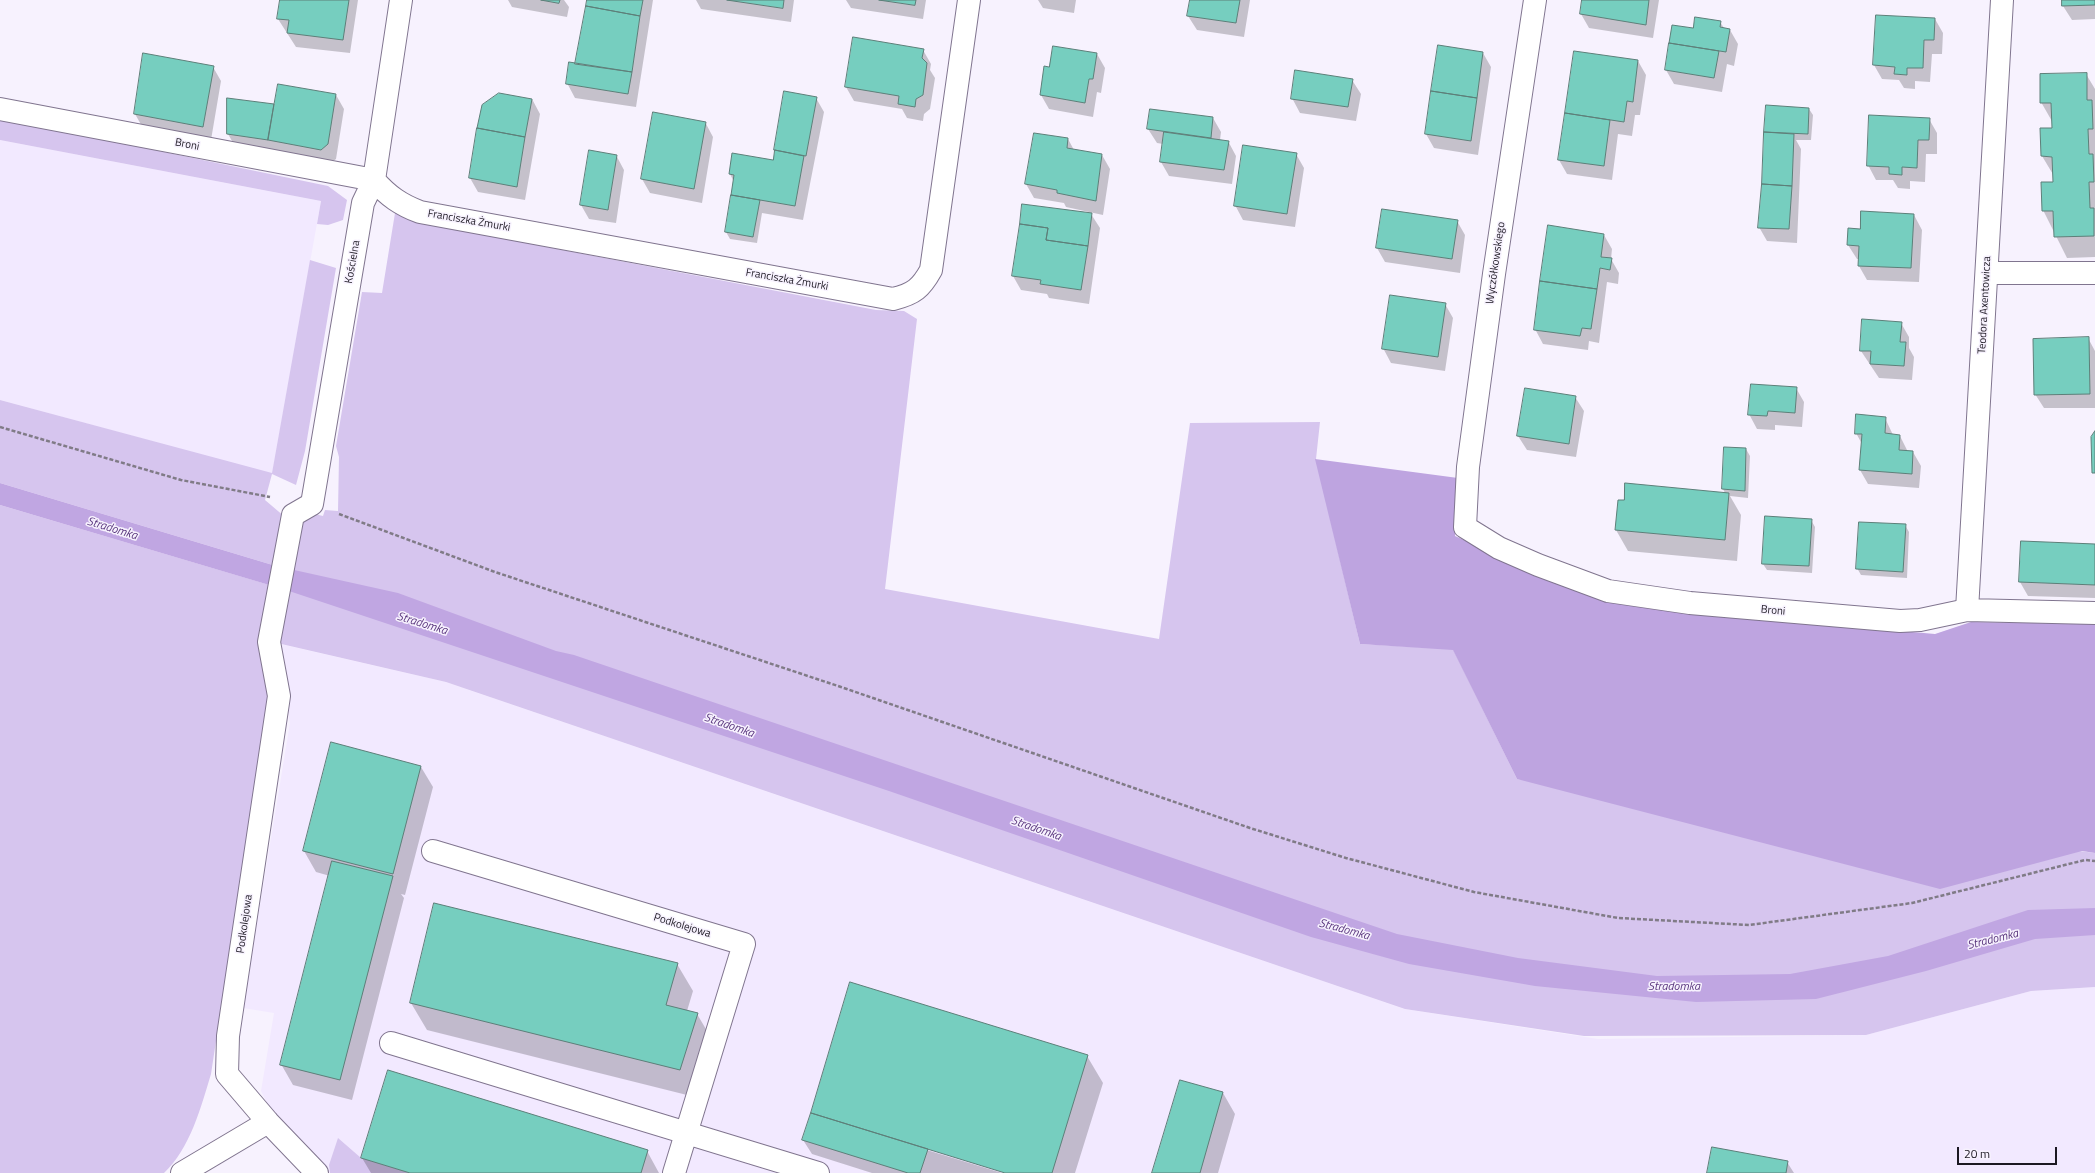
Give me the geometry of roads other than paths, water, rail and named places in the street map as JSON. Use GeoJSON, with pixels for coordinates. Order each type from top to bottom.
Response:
{"type":"FeatureCollection","features":[{"type":"Feature","properties":{"kind":"street","name":"Kościelna"},"geometry":{"type":"LineString","coordinates":[[270,642],[303,509],[363,203],[374,180],[401,0]]}},
{"type":"Feature","properties":{"kind":"street","name":"Franciszka Żmurki"},"geometry":{"type":"LineString","coordinates":[[374,180],[385,192],[402,205],[420,212],[893,299],[906,296],[922,286],[931,270],[969,0]]}},
{"type":"Feature","properties":{"kind":"street","name":"Wyczółkowskiego"},"geometry":{"type":"LineString","coordinates":[[1465,527],[1470,452],[1493,281],[1535,0]]}},
{"type":"Feature","properties":{"kind":"street","name":"Teodora Axentowicza"},"geometry":{"type":"LineString","coordinates":[[1968,610],[2002,0]]}},
{"type":"Feature","properties":{"kind":"street","name":"Broni"},"geometry":{"type":"LineString","coordinates":[[0,109],[374,180]]}},
{"type":"Feature","properties":{"kind":"street"},"geometry":{"type":"LineString","coordinates":[[1987,273],[2095,273]]}},
{"type":"Feature","properties":{"kind":"street","name":"Broni"},"geometry":{"type":"LineString","coordinates":[[1465,527],[1499,548],[1538,565],[1608,591],[1690,603],[1900,620],[1920,620],[1968,610],[2095,613]]}},
{"type":"Feature","properties":{"kind":"street","name":"Podkolejowa"},"geometry":{"type":"LineString","coordinates":[[270,642],[279,696],[228,1036],[227,1074],[268,1122],[317,1173]]}},
{"type":"Feature","properties":{"kind":"street","name":"Podkolejowa"},"geometry":{"type":"LineString","coordinates":[[433,851],[744,944],[674,1173]]}},
{"type":"Feature","properties":{"kind":"street"},"geometry":{"type":"LineString","coordinates":[[391,1043],[818,1173]]}},
{"type":"Feature","properties":{"kind":"street"},"geometry":{"type":"LineString","coordinates":[[182,1173],[268,1122]]}},
{"type":"Feature","properties":{"kind":"water","name":"Stradomka"},"geometry":{"type":"Polygon","coordinates":[[[0,483],[276,566],[398,593],[556,651],[574,655],[1397,934],[1518,958],[1657,976],[1790,974],[1888,956],[2028,910],[2095,908],[2095,935],[2035,939],[1926,971],[1816,999],[1696,1002],[1535,986],[1409,964],[1311,937],[889,791],[286,590],[0,505],[0,483]]]}}]}
